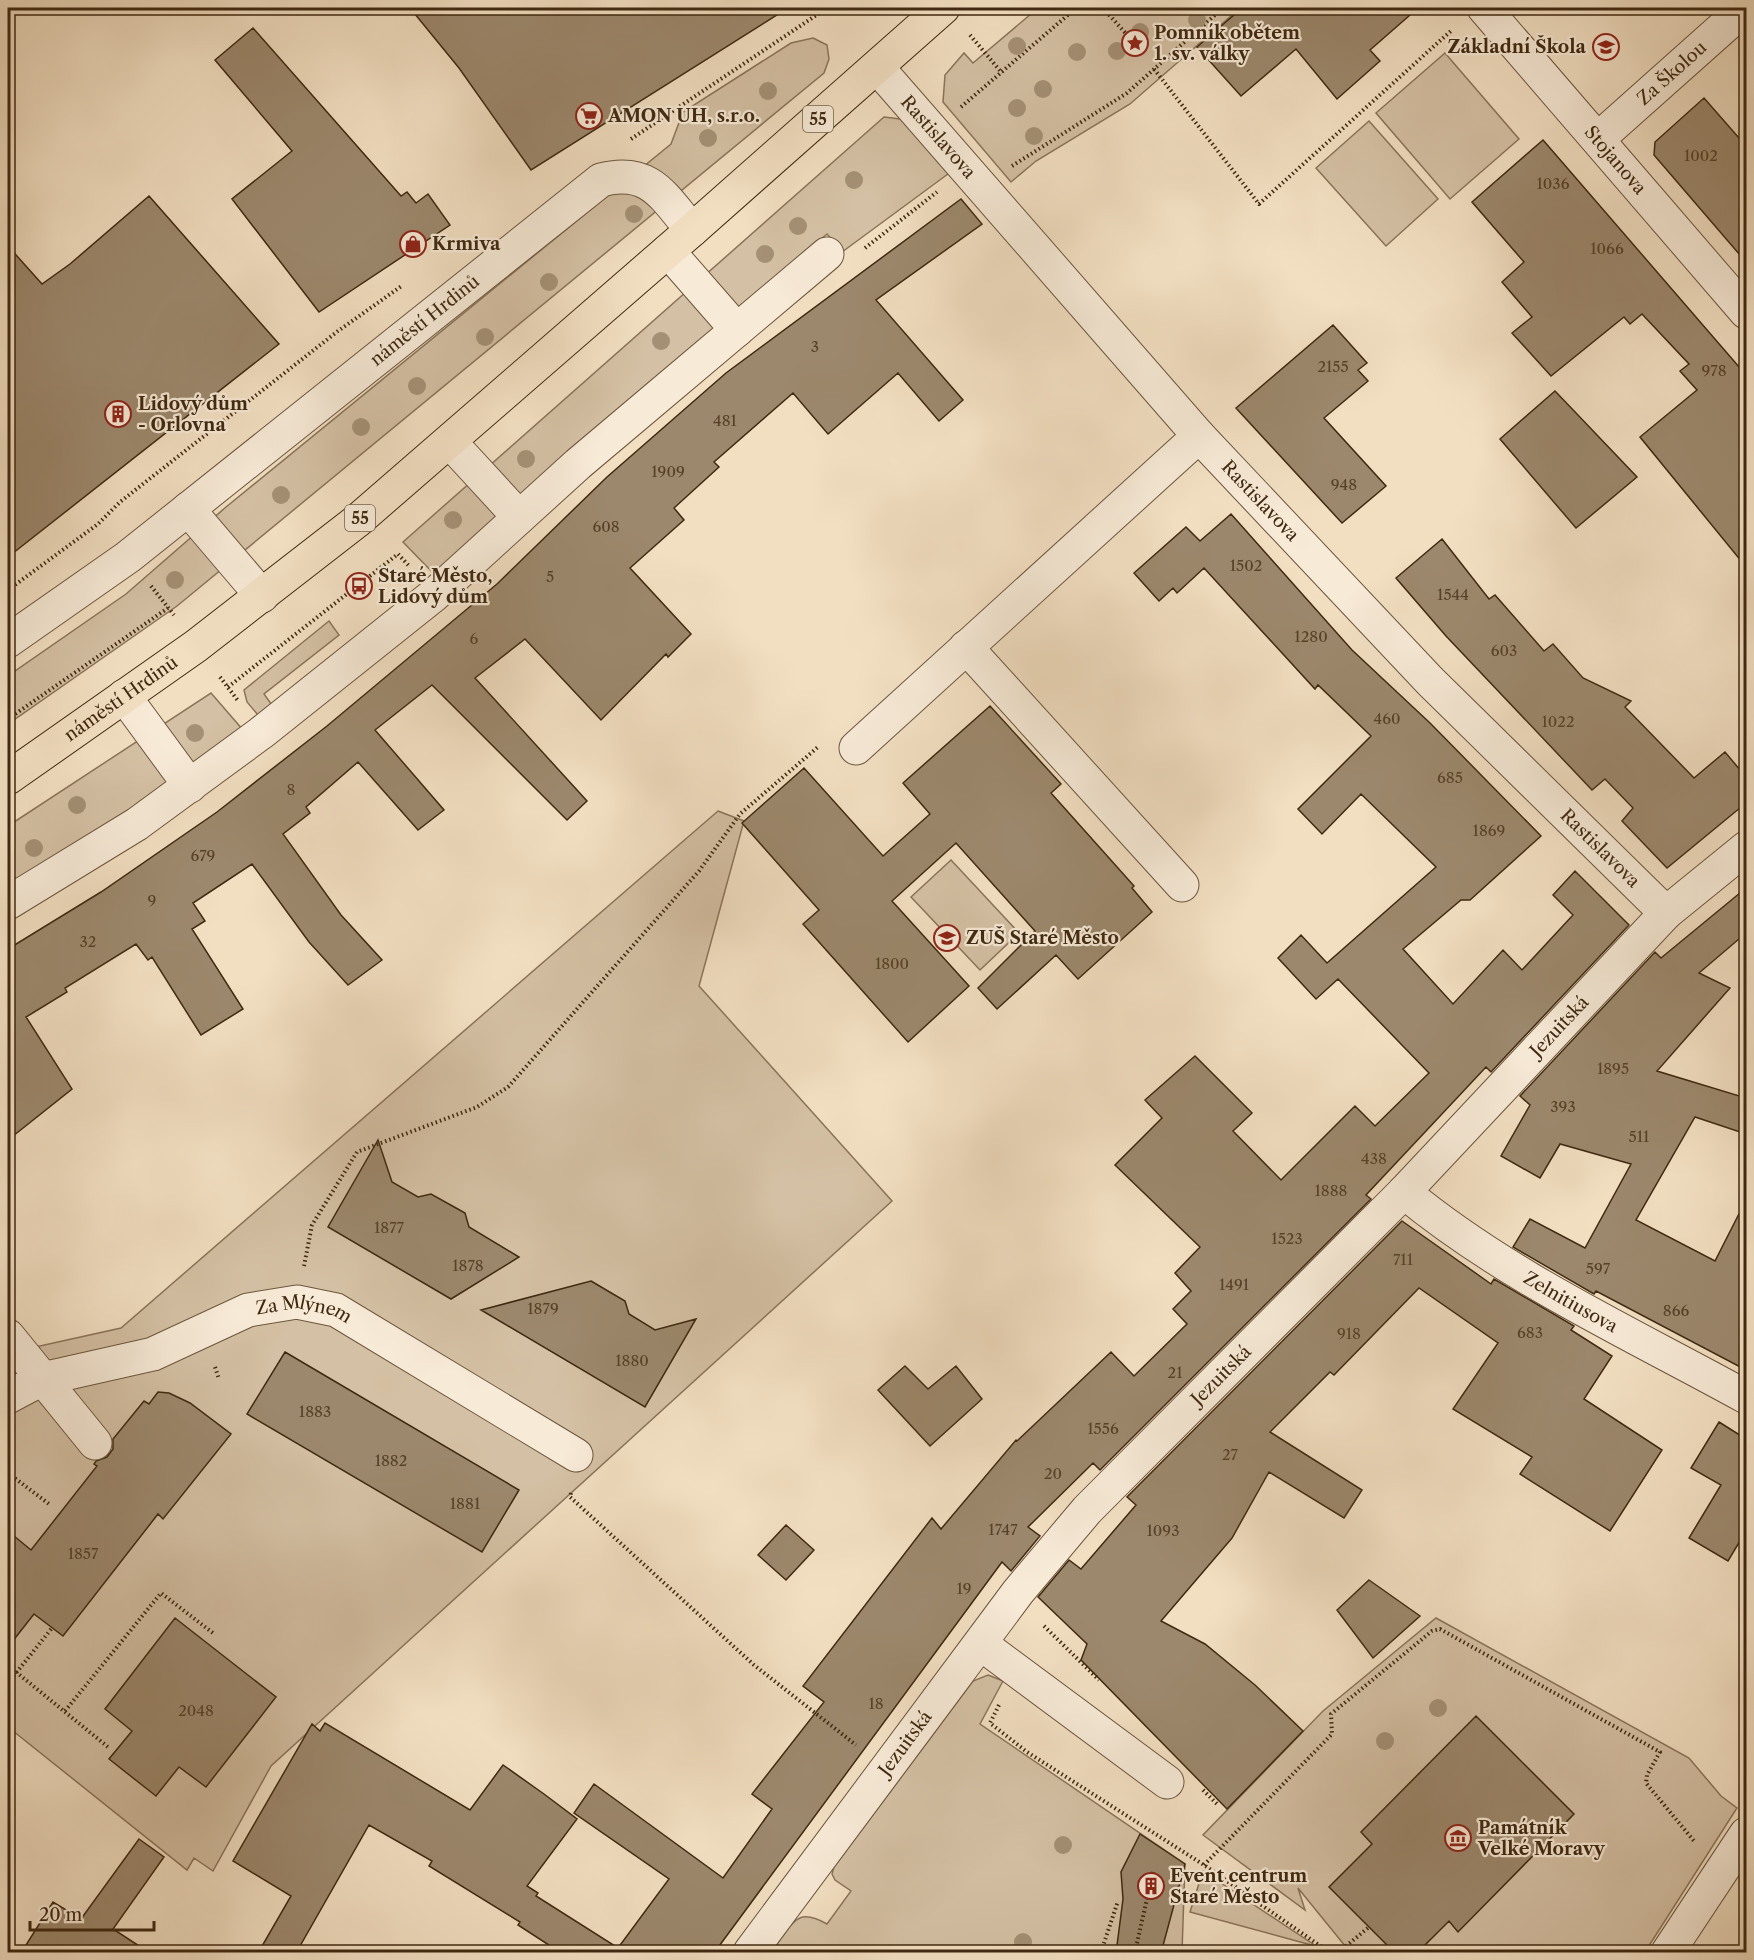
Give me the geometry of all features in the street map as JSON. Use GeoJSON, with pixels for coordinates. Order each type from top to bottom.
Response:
{"type":"FeatureCollection","features":[{"type":"Feature","properties":{"kind":"main road","name":"náměstí Hrdinů"},"geometry":{"type":"LineString","coordinates":[[8,778],[196,646],[262,596],[450,442],[943,8]]}},
{"type":"Feature","properties":{"kind":"street","name":"Za Školou"},"geometry":{"type":"LineString","coordinates":[[1598,139],[1746,8]]}},
{"type":"Feature","properties":{"kind":"street","name":"Stojanova"},"geometry":{"type":"LineString","coordinates":[[1471,16],[1598,139],[1746,312]]}},
{"type":"Feature","properties":{"kind":"street","name":"Rastislavova"},"geometry":{"type":"LineString","coordinates":[[878,67],[1199,436],[1430,681],[1666,913]]}},
{"type":"Feature","properties":{"kind":"street","name":"náměstí Hrdinů"},"geometry":{"type":"LineString","coordinates":[[8,641],[128,557],[601,180],[619,175],[646,180],[656,187],[680,241]]}},
{"type":"Feature","properties":{"kind":"street"},"geometry":{"type":"LineString","coordinates":[[680,241],[737,330]]}},
{"type":"Feature","properties":{"kind":"street"},"geometry":{"type":"LineString","coordinates":[[8,903],[137,824],[190,786],[434,595],[519,517],[827,254]]}},
{"type":"Feature","properties":{"kind":"street"},"geometry":{"type":"LineString","coordinates":[[841,745],[966,647],[1199,436]]}},
{"type":"Feature","properties":{"kind":"street"},"geometry":{"type":"LineString","coordinates":[[450,442],[519,517]]}},
{"type":"Feature","properties":{"kind":"street"},"geometry":{"type":"LineString","coordinates":[[188,509],[262,596]]}},
{"type":"Feature","properties":{"kind":"street"},"geometry":{"type":"LineString","coordinates":[[966,647],[1182,885]]}},
{"type":"Feature","properties":{"kind":"street"},"geometry":{"type":"LineString","coordinates":[[124,696],[190,786]]}},
{"type":"Feature","properties":{"kind":"street","name":"Jezuitská"},"geometry":{"type":"LineString","coordinates":[[750,1953],[1018,1592],[1087,1510],[1404,1192],[1666,913],[1746,848]]}},
{"type":"Feature","properties":{"kind":"street","name":"Zelnitiusova"},"geometry":{"type":"LineString","coordinates":[[1404,1192],[1438,1220],[1500,1261],[1746,1397]]}},
{"type":"Feature","properties":{"kind":"street","name":"Za Mlýnem"},"geometry":{"type":"LineString","coordinates":[[8,1397],[42,1379],[153,1354],[248,1310],[297,1302],[336,1310],[576,1455]]}},
{"type":"Feature","properties":{"kind":"street"},"geometry":{"type":"LineString","coordinates":[[8,1336],[96,1443]]}},
{"type":"Feature","properties":{"kind":"street"},"geometry":{"type":"LineString","coordinates":[[981,1644],[1167,1782]]}},
{"type":"Feature","properties":{"kind":"street"},"geometry":{"type":"LineString","coordinates":[[1668,1953],[1740,1848]]}},
{"type":"Feature","properties":{"kind":"path"},"geometry":{"type":"LineString","coordinates":[[934,130],[1076,8]]}},
{"type":"Feature","properties":{"kind":"path"},"geometry":{"type":"LineString","coordinates":[[1103,8],[1129,38]]}},
{"type":"Feature","properties":{"kind":"path"},"geometry":{"type":"LineString","coordinates":[[1154,69],[1259,204],[1471,16]]}},
{"type":"Feature","properties":{"kind":"path"},"geometry":{"type":"LineString","coordinates":[[967,32],[1002,73]]}},
{"type":"Feature","properties":{"kind":"path"},"geometry":{"type":"LineString","coordinates":[[98,524],[128,557],[228,687],[398,554],[434,595]]}},
{"type":"Feature","properties":{"kind":"path"},"geometry":{"type":"LineString","coordinates":[[8,719],[168,608]]}},
{"type":"Feature","properties":{"kind":"path"},"geometry":{"type":"LineString","coordinates":[[297,1302],[312,1225],[357,1152],[477,1107],[508,1088],[699,871],[740,814],[801,760],[841,745]]}},
{"type":"Feature","properties":{"kind":"path"},"geometry":{"type":"LineString","coordinates":[[576,1455],[570,1497],[753,1665],[888,1769]]}},
{"type":"Feature","properties":{"kind":"path"},"geometry":{"type":"LineString","coordinates":[[8,1473],[49,1504]]}},
{"type":"Feature","properties":{"kind":"path"},"geometry":{"type":"LineString","coordinates":[[65,1711],[161,1593],[213,1633]]}},
{"type":"Feature","properties":{"kind":"path"},"geometry":{"type":"LineString","coordinates":[[8,1683],[52,1628]]}},
{"type":"Feature","properties":{"kind":"path"},"geometry":{"type":"LineString","coordinates":[[1204,1864],[1332,1734],[1331,1714],[1432,1631],[1440,1629],[1660,1752],[1647,1775],[1646,1783],[1690,1838],[1740,1848]]}},
{"type":"Feature","properties":{"kind":"path"},"geometry":{"type":"LineString","coordinates":[[16,1672],[108,1747]]}},
{"type":"Feature","properties":{"kind":"path"},"geometry":{"type":"LineString","coordinates":[[1004,1695],[990,1723],[1027,1752],[1204,1864],[1329,1953]]}},
{"type":"Feature","properties":{"kind":"path"},"geometry":{"type":"LineString","coordinates":[[1135,1953],[1153,1872]]}},
{"type":"Feature","properties":{"kind":"path"},"geometry":{"type":"LineString","coordinates":[[1101,1953],[1118,1901]]}},
{"type":"Feature","properties":{"kind":"path"},"geometry":{"type":"LineString","coordinates":[[1339,1953],[1369,1927]]}},
{"type":"Feature","properties":{"kind":"shaded area"},"geometry":{"type":"Polygon","coordinates":[[[1038,8],[1240,8],[1130,104],[1036,161],[1011,182],[943,102],[945,75],[964,53],[973,63],[1038,8]]]}},
{"type":"Feature","properties":{"kind":"shaded area"},"geometry":{"type":"Polygon","coordinates":[[[813,38],[827,45],[829,59],[824,73],[177,606],[8,724],[8,676],[126,594],[226,507],[671,144],[683,112],[791,43],[813,38]]]}},
{"type":"Feature","properties":{"kind":"shaded area"},"geometry":{"type":"Polygon","coordinates":[[[1445,53],[1519,139],[1450,199],[1376,113],[1445,53]]]}},
{"type":"Feature","properties":{"kind":"shaded area"},"geometry":{"type":"Polygon","coordinates":[[[884,117],[900,119],[912,127],[952,171],[842,252],[827,234],[645,386],[437,577],[403,542],[884,117]]]}},
{"type":"Feature","properties":{"kind":"shaded area"},"geometry":{"type":"Polygon","coordinates":[[[1369,121],[1438,199],[1386,246],[1316,168],[1369,121]]]}},
{"type":"Feature","properties":{"kind":"shaded area"},"geometry":{"type":"Polygon","coordinates":[[[329,621],[339,635],[264,694],[274,708],[258,715],[247,702],[244,690],[329,621]]]}},
{"type":"Feature","properties":{"kind":"shaded area"},"geometry":{"type":"Polygon","coordinates":[[[211,693],[243,730],[132,815],[8,891],[8,826],[211,693]]]}},
{"type":"Feature","properties":{"kind":"shaded area"},"geometry":{"type":"Polygon","coordinates":[[[718,811],[744,821],[699,986],[892,1201],[271,1766],[213,1871],[194,1858],[187,1870],[8,1727],[8,1353],[121,1328],[718,811]]]}},
{"type":"Feature","properties":{"kind":"shaded area"},"geometry":{"type":"Polygon","coordinates":[[[951,860],[1019,933],[980,970],[911,897],[951,860]]]}},
{"type":"Feature","properties":{"kind":"shaded area"},"geometry":{"type":"Polygon","coordinates":[[[1436,1618],[1689,1758],[1721,1796],[1737,1808],[1645,1952],[1350,1952],[1298,1888],[1305,1910],[1203,1835],[1323,1711],[1436,1618]]]}},
{"type":"Feature","properties":{"kind":"shaded area"},"geometry":{"type":"Polygon","coordinates":[[[988,1675],[1003,1681],[980,1724],[1185,1864],[1182,1952],[789,1952],[777,1944],[788,1928],[803,1917],[817,1919],[827,1924],[851,1891],[835,1880],[832,1874],[834,1867],[973,1681],[988,1675]]]}},
{"type":"Feature","properties":{"kind":"shaded area"},"geometry":{"type":"Polygon","coordinates":[[[1203,1871],[1313,1944],[1315,1946],[1190,1912],[1203,1871]]]}},
{"type":"Feature","properties":{"kind":"building"},"geometry":{"type":"Polygon","coordinates":[[[410,8],[788,8],[531,170],[459,68],[410,8]]]}},
{"type":"Feature","properties":{"kind":"building"},"geometry":{"type":"Polygon","coordinates":[[[1242,8],[1418,8],[1370,50],[1380,61],[1337,99],[1296,49],[1241,96],[1197,47],[1242,8]]]}},
{"type":"Feature","properties":{"kind":"building"},"geometry":{"type":"Polygon","coordinates":[[[253,28],[401,196],[407,192],[416,203],[428,194],[450,225],[319,312],[232,199],[292,151],[215,60],[253,28]]]}},
{"type":"Feature","properties":{"kind":"building"},"geometry":{"type":"Polygon","coordinates":[[[1704,98],[1746,146],[1746,262],[1654,155],[1655,142],[1704,98]]]}},
{"type":"Feature","properties":{"kind":"building"},"geometry":{"type":"Polygon","coordinates":[[[1543,140],[1746,375],[1746,567],[1640,437],[1697,390],[1680,371],[1689,364],[1642,314],[1630,324],[1624,317],[1551,376],[1512,333],[1532,317],[1502,282],[1524,262],[1472,202],[1543,140]]]}},
{"type":"Feature","properties":{"kind":"building"},"geometry":{"type":"Polygon","coordinates":[[[149,196],[279,344],[8,557],[8,246],[42,284],[70,264],[149,196]]]}},
{"type":"Feature","properties":{"kind":"building"},"geometry":{"type":"Polygon","coordinates":[[[961,199],[982,224],[876,300],[963,400],[939,421],[898,373],[828,434],[793,393],[714,462],[719,467],[674,508],[684,520],[630,568],[691,634],[668,657],[666,654],[601,720],[525,639],[475,678],[587,801],[567,820],[432,685],[375,730],[444,810],[418,830],[358,762],[306,807],[310,813],[283,834],[341,915],[382,960],[348,985],[309,942],[252,864],[193,903],[205,921],[192,929],[243,1009],[201,1035],[152,957],[148,960],[136,944],[65,988],[67,992],[26,1017],[72,1089],[8,1140],[8,949],[101,892],[217,812],[327,726],[497,584],[607,477],[726,373],[961,199]]]}},
{"type":"Feature","properties":{"kind":"building"},"geometry":{"type":"Polygon","coordinates":[[[1333,325],[1367,363],[1358,370],[1368,381],[1324,418],[1386,486],[1342,523],[1236,408],[1333,325]]]}},
{"type":"Feature","properties":{"kind":"building"},"geometry":{"type":"Polygon","coordinates":[[[1555,391],[1637,477],[1576,528],[1500,439],[1555,391]]]}},
{"type":"Feature","properties":{"kind":"building"},"geometry":{"type":"Polygon","coordinates":[[[1231,514],[1352,650],[1430,723],[1541,836],[1470,900],[1461,900],[1403,949],[1453,1004],[1503,950],[1522,970],[1573,915],[1553,895],[1575,871],[1629,925],[1491,1072],[1486,1067],[1366,1195],[1371,1199],[1100,1470],[1093,1463],[1028,1527],[1040,1536],[1011,1571],[1002,1562],[714,1953],[561,1953],[518,1925],[520,1922],[429,1866],[432,1861],[369,1825],[296,1953],[258,1953],[291,1896],[233,1861],[312,1724],[320,1731],[325,1723],[470,1810],[503,1765],[544,1794],[577,1819],[527,1886],[538,1893],[536,1896],[618,1948],[669,1879],[574,1813],[594,1784],[723,1878],[772,1809],[752,1794],[824,1702],[803,1686],[932,1518],[941,1529],[1016,1440],[1111,1352],[1134,1376],[1187,1324],[1173,1309],[1191,1291],[1175,1273],[1200,1247],[1115,1165],[1162,1118],[1145,1100],[1195,1056],[1252,1113],[1233,1131],[1281,1180],[1355,1106],[1375,1126],[1429,1073],[1338,979],[1316,999],[1278,958],[1301,935],[1327,963],[1436,867],[1361,794],[1322,834],[1298,809],[1371,736],[1318,685],[1315,689],[1204,568],[1177,593],[1173,588],[1159,601],[1134,573],[1186,527],[1200,541],[1231,514]]]}},
{"type":"Feature","properties":{"kind":"building"},"geometry":{"type":"Polygon","coordinates":[[[1442,539],[1489,599],[1495,595],[1544,651],[1553,644],[1583,678],[1631,701],[1625,707],[1694,778],[1725,752],[1746,777],[1746,803],[1667,868],[1622,821],[1633,808],[1605,779],[1592,790],[1446,636],[1396,578],[1442,539]]]}},
{"type":"Feature","properties":{"kind":"building"},"geometry":{"type":"Polygon","coordinates":[[[990,706],[1061,784],[1051,793],[1134,886],[1132,888],[1152,912],[1078,979],[1056,955],[997,1009],[978,988],[1035,931],[956,843],[892,901],[969,986],[908,1042],[803,924],[819,910],[742,823],[804,768],[883,856],[930,814],[903,783],[990,706]]]}},
{"type":"Feature","properties":{"kind":"building"},"geometry":{"type":"Polygon","coordinates":[[[1746,888],[1746,933],[1699,973],[1730,988],[1657,1071],[1746,1098],[1746,1134],[1695,1117],[1636,1220],[1715,1261],[1746,1200],[1746,1370],[1596,1291],[1594,1294],[1513,1247],[1530,1219],[1585,1248],[1631,1164],[1560,1144],[1540,1178],[1501,1156],[1530,1105],[1520,1096],[1655,952],[1661,958],[1746,888]]]}},
{"type":"Feature","properties":{"kind":"building"},"geometry":{"type":"Polygon","coordinates":[[[378,1140],[392,1182],[418,1197],[431,1194],[465,1213],[469,1227],[519,1257],[451,1299],[328,1227],[378,1140]]]}},
{"type":"Feature","properties":{"kind":"building"},"geometry":{"type":"Polygon","coordinates":[[[1402,1221],[1491,1284],[1494,1279],[1574,1326],[1571,1330],[1612,1356],[1584,1399],[1662,1450],[1610,1531],[1520,1474],[1532,1457],[1453,1409],[1498,1343],[1419,1288],[1334,1375],[1330,1372],[1270,1432],[1362,1490],[1344,1518],[1269,1472],[1232,1538],[1161,1621],[1205,1644],[1255,1685],[1303,1731],[1227,1809],[1081,1660],[1087,1644],[1038,1597],[1069,1560],[1081,1569],[1136,1505],[1127,1497],[1402,1221]]]}},
{"type":"Feature","properties":{"kind":"building"},"geometry":{"type":"Polygon","coordinates":[[[591,1281],[625,1301],[629,1314],[655,1330],[696,1319],[645,1407],[481,1310],[591,1281]]]}},
{"type":"Feature","properties":{"kind":"building"},"geometry":{"type":"Polygon","coordinates":[[[285,1352],[519,1490],[482,1552],[247,1414],[285,1352]]]}},
{"type":"Feature","properties":{"kind":"building"},"geometry":{"type":"Polygon","coordinates":[[[905,1366],[928,1389],[956,1366],[982,1399],[930,1446],[878,1390],[905,1366]]]}},
{"type":"Feature","properties":{"kind":"building"},"geometry":{"type":"Polygon","coordinates":[[[158,1392],[169,1393],[190,1403],[231,1434],[163,1519],[158,1514],[63,1636],[34,1614],[8,1647],[8,1531],[31,1550],[97,1466],[94,1464],[96,1461],[107,1457],[113,1449],[113,1439],[144,1401],[149,1404],[158,1392]]]}},
{"type":"Feature","properties":{"kind":"building"},"geometry":{"type":"Polygon","coordinates":[[[1719,1422],[1746,1439],[1746,1531],[1728,1561],[1689,1538],[1721,1485],[1691,1468],[1719,1422]]]}},
{"type":"Feature","properties":{"kind":"building"},"geometry":{"type":"Polygon","coordinates":[[[786,1525],[814,1550],[786,1580],[758,1555],[786,1525]]]}},
{"type":"Feature","properties":{"kind":"building"},"geometry":{"type":"Polygon","coordinates":[[[1369,1580],[1420,1616],[1373,1658],[1337,1610],[1369,1580]]]}},
{"type":"Feature","properties":{"kind":"building"},"geometry":{"type":"Polygon","coordinates":[[[175,1618],[276,1697],[206,1787],[179,1767],[156,1796],[109,1759],[132,1731],[105,1709],[175,1618]]]}},
{"type":"Feature","properties":{"kind":"building","name":"Památník Velké Moravy"},"geometry":{"type":"Polygon","coordinates":[[[1476,1716],[1574,1814],[1458,1932],[1449,1921],[1417,1953],[1395,1953],[1329,1887],[1372,1844],[1361,1832],[1476,1716]]]}},
{"type":"Feature","properties":{"kind":"building","name":"Event centrum Staré Město"},"geometry":{"type":"Polygon","coordinates":[[[1140,1834],[1185,1864],[1161,1953],[1116,1953],[1123,1899],[1121,1872],[1140,1834]]]}},
{"type":"Feature","properties":{"kind":"building"},"geometry":{"type":"Polygon","coordinates":[[[139,1839],[164,1857],[113,1929],[150,1953],[21,1953],[53,1902],[81,1919],[139,1839]]]}},
{"type":"Feature","properties":{"kind":"place","name":"Pomník obětem 1. sv. války"},"geometry":{"type":"Point","coordinates":[1135,43]}},
{"type":"Feature","properties":{"kind":"place","name":"Základní Škola"},"geometry":{"type":"Point","coordinates":[1606,47]}},
{"type":"Feature","properties":{"kind":"place","name":"AMON UH, s.r.o."},"geometry":{"type":"Point","coordinates":[589,116]}},
{"type":"Feature","properties":{"kind":"place","name":"Krmiva"},"geometry":{"type":"Point","coordinates":[413,244]}},
{"type":"Feature","properties":{"kind":"place","name":"Lidový dům - Orlovna"},"geometry":{"type":"Point","coordinates":[118,414]}},
{"type":"Feature","properties":{"kind":"place","name":"Staré Město, Lidový dům"},"geometry":{"type":"Point","coordinates":[359,586]}},
{"type":"Feature","properties":{"kind":"place","name":"ZUŠ Staré Město"},"geometry":{"type":"Point","coordinates":[947,938]}},
{"type":"Feature","properties":{"kind":"place","name":"Památník Velké Moravy"},"geometry":{"type":"Point","coordinates":[1458,1838]}},
{"type":"Feature","properties":{"kind":"place","name":"Event centrum Staré Město"},"geometry":{"type":"Point","coordinates":[1151,1886]}}]}
